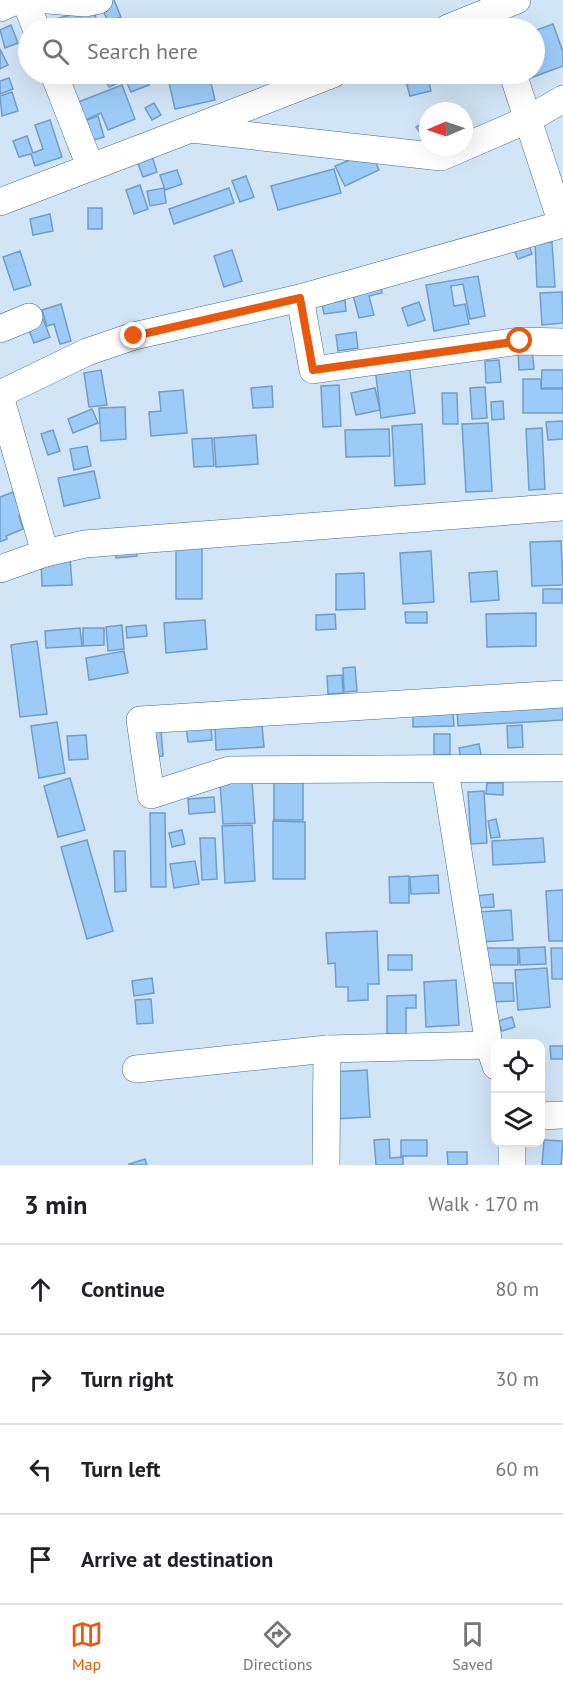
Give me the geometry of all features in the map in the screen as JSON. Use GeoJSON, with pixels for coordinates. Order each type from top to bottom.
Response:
{"type":"FeatureCollection","features":[{"type":"Feature","properties":{"kind":"street"},"geometry":{"type":"LineString","coordinates":[[0,8],[18,0]]}},
{"type":"Feature","properties":{"kind":"street"},"geometry":{"type":"LineString","coordinates":[[25,0],[32,18]]}},
{"type":"Feature","properties":{"kind":"street"},"geometry":{"type":"LineString","coordinates":[[48,0],[85,3],[99,0]]}},
{"type":"Feature","properties":{"kind":"street"},"geometry":{"type":"LineString","coordinates":[[477,18],[517,0]]}},
{"type":"Feature","properties":{"kind":"street"},"geometry":{"type":"LineString","coordinates":[[58,84],[90,166]]}},
{"type":"Feature","properties":{"kind":"street"},"geometry":{"type":"LineString","coordinates":[[0,202],[307,84]]}},
{"type":"Feature","properties":{"kind":"street"},"geometry":{"type":"LineString","coordinates":[[45,553],[0,395],[87,352],[134,336],[300,298],[562,224],[517,84]]}},
{"type":"Feature","properties":{"kind":"street"},"geometry":{"type":"LineString","coordinates":[[191,129],[441,157],[529,119],[563,99]]}},
{"type":"Feature","properties":{"kind":"street"},"geometry":{"type":"LineString","coordinates":[[300,298],[313,370],[520,341],[563,342]]}},
{"type":"Feature","properties":{"kind":"street"},"geometry":{"type":"LineString","coordinates":[[0,329],[30,317]]}},
{"type":"Feature","properties":{"kind":"street"},"geometry":{"type":"LineString","coordinates":[[0,569],[45,553],[85,544],[129,539],[563,507]]}},
{"type":"Feature","properties":{"kind":"street"},"geometry":{"type":"LineString","coordinates":[[563,693],[140,720],[151,795],[229,770],[563,768]]}},
{"type":"Feature","properties":{"kind":"street"},"geometry":{"type":"LineString","coordinates":[[446,770],[491,1049]]}},
{"type":"Feature","properties":{"kind":"street"},"geometry":{"type":"LineString","coordinates":[[136,1069],[327,1049],[491,1055]]}},
{"type":"Feature","properties":{"kind":"street"},"geometry":{"type":"LineString","coordinates":[[326,1165],[327,1049]]}},
{"type":"Feature","properties":{"kind":"street"},"geometry":{"type":"LineString","coordinates":[[545,1116],[563,1115]]}},
{"type":"Feature","properties":{"kind":"street"},"geometry":{"type":"LineString","coordinates":[[512,1147],[512,1165]]}},
{"type":"Feature","properties":{"kind":"building"},"geometry":{"type":"Polygon","coordinates":[[[114,0],[121,17],[106,18],[100,3],[114,0]]]}},
{"type":"Feature","properties":{"kind":"building"},"geometry":{"type":"Polygon","coordinates":[[[94,9],[96,18],[59,18],[94,9]]]}},
{"type":"Feature","properties":{"kind":"building"},"geometry":{"type":"Polygon","coordinates":[[[553,24],[563,52],[563,66],[545,73],[545,27],[553,24]]]}},
{"type":"Feature","properties":{"kind":"building"},"geometry":{"type":"Polygon","coordinates":[[[11,25],[18,43],[5,48],[0,30],[11,25]]]}},
{"type":"Feature","properties":{"kind":"building"},"geometry":{"type":"Polygon","coordinates":[[[0,49],[8,65],[0,69],[0,49]]]}},
{"type":"Feature","properties":{"kind":"building"},"geometry":{"type":"Polygon","coordinates":[[[9,78],[13,89],[0,94],[0,81],[9,78]]]}},
{"type":"Feature","properties":{"kind":"building"},"geometry":{"type":"Polygon","coordinates":[[[127,84],[149,84],[149,85],[131,92],[127,84]]]}},
{"type":"Feature","properties":{"kind":"building"},"geometry":{"type":"Polygon","coordinates":[[[169,84],[211,84],[215,100],[175,109],[169,84]]]}},
{"type":"Feature","properties":{"kind":"building"},"geometry":{"type":"Polygon","coordinates":[[[407,84],[429,84],[431,91],[410,96],[407,84]]]}},
{"type":"Feature","properties":{"kind":"building"},"geometry":{"type":"Polygon","coordinates":[[[122,85],[135,119],[108,130],[101,113],[75,124],[68,106],[122,85]]]}},
{"type":"Feature","properties":{"kind":"building"},"geometry":{"type":"Polygon","coordinates":[[[12,92],[18,111],[2,116],[0,96],[12,92]]]}},
{"type":"Feature","properties":{"kind":"building"},"geometry":{"type":"Polygon","coordinates":[[[154,103],[161,115],[152,120],[145,108],[154,103]]]}},
{"type":"Feature","properties":{"kind":"building"},"geometry":{"type":"Polygon","coordinates":[[[98,116],[104,137],[90,141],[84,121],[98,116]]]}},
{"type":"Feature","properties":{"kind":"building"},"geometry":{"type":"Polygon","coordinates":[[[50,120],[62,157],[35,166],[31,154],[19,157],[13,141],[27,136],[33,153],[43,149],[35,125],[50,120]]]}},
{"type":"Feature","properties":{"kind":"building"},"geometry":{"type":"Polygon","coordinates":[[[371,152],[379,170],[345,186],[335,166],[371,152]]]}},
{"type":"Feature","properties":{"kind":"building"},"geometry":{"type":"Polygon","coordinates":[[[152,156],[157,172],[143,177],[137,161],[152,156]]]}},
{"type":"Feature","properties":{"kind":"building"},"geometry":{"type":"Polygon","coordinates":[[[334,169],[341,193],[278,210],[271,186],[334,169]]]}},
{"type":"Feature","properties":{"kind":"building"},"geometry":{"type":"Polygon","coordinates":[[[177,170],[182,184],[165,190],[160,175],[177,170]]]}},
{"type":"Feature","properties":{"kind":"building"},"geometry":{"type":"Polygon","coordinates":[[[246,176],[254,197],[240,202],[232,181],[246,176]]]}},
{"type":"Feature","properties":{"kind":"building"},"geometry":{"type":"Polygon","coordinates":[[[140,185],[148,209],[134,214],[126,190],[140,185]]]}},
{"type":"Feature","properties":{"kind":"building"},"geometry":{"type":"Polygon","coordinates":[[[164,188],[166,203],[150,206],[147,191],[164,188]]]}},
{"type":"Feature","properties":{"kind":"building"},"geometry":{"type":"Polygon","coordinates":[[[229,188],[234,203],[174,224],[169,209],[229,188]]]}},
{"type":"Feature","properties":{"kind":"building"},"geometry":{"type":"Polygon","coordinates":[[[88,208],[102,208],[102,229],[88,229],[88,208]]]}},
{"type":"Feature","properties":{"kind":"building"},"geometry":{"type":"Polygon","coordinates":[[[50,214],[53,231],[33,235],[30,219],[50,214]]]}},
{"type":"Feature","properties":{"kind":"building"},"geometry":{"type":"Polygon","coordinates":[[[552,242],[555,287],[537,287],[535,243],[552,242]]]}},
{"type":"Feature","properties":{"kind":"building"},"geometry":{"type":"Polygon","coordinates":[[[529,245],[532,254],[518,259],[514,250],[529,245]]]}},
{"type":"Feature","properties":{"kind":"building"},"geometry":{"type":"Polygon","coordinates":[[[232,250],[242,281],[224,287],[214,256],[232,250]]]}},
{"type":"Feature","properties":{"kind":"building"},"geometry":{"type":"Polygon","coordinates":[[[20,251],[31,285],[14,290],[3,257],[20,251]]]}},
{"type":"Feature","properties":{"kind":"building"},"geometry":{"type":"Polygon","coordinates":[[[478,276],[485,316],[470,319],[463,284],[451,286],[454,306],[465,304],[469,324],[434,331],[426,285],[478,276]]]}},
{"type":"Feature","properties":{"kind":"building"},"geometry":{"type":"Polygon","coordinates":[[[380,284],[382,293],[369,296],[374,315],[359,318],[352,291],[380,284]]]}},
{"type":"Feature","properties":{"kind":"building"},"geometry":{"type":"Polygon","coordinates":[[[562,292],[563,323],[542,325],[540,293],[562,292]]]}},
{"type":"Feature","properties":{"kind":"building"},"geometry":{"type":"Polygon","coordinates":[[[345,300],[346,311],[324,314],[322,304],[345,300]]]}},
{"type":"Feature","properties":{"kind":"building"},"geometry":{"type":"Polygon","coordinates":[[[419,302],[425,320],[408,326],[402,308],[419,302]]]}},
{"type":"Feature","properties":{"kind":"building"},"geometry":{"type":"Polygon","coordinates":[[[61,304],[71,341],[60,344],[54,324],[47,326],[42,310],[61,304]]]}},
{"type":"Feature","properties":{"kind":"building"},"geometry":{"type":"Polygon","coordinates":[[[40,311],[50,337],[34,343],[24,318],[40,311]]]}},
{"type":"Feature","properties":{"kind":"building"},"geometry":{"type":"Polygon","coordinates":[[[356,332],[358,348],[338,351],[336,335],[356,332]]]}},
{"type":"Feature","properties":{"kind":"building"},"geometry":{"type":"Polygon","coordinates":[[[532,349],[534,369],[519,370],[518,350],[532,349]]]}},
{"type":"Feature","properties":{"kind":"building"},"geometry":{"type":"Polygon","coordinates":[[[499,360],[501,382],[486,383],[485,361],[499,360]]]}},
{"type":"Feature","properties":{"kind":"building"},"geometry":{"type":"Polygon","coordinates":[[[409,364],[415,413],[381,418],[375,368],[409,364]]]}},
{"type":"Feature","properties":{"kind":"building"},"geometry":{"type":"Polygon","coordinates":[[[101,370],[107,405],[89,407],[84,373],[101,370]]]}},
{"type":"Feature","properties":{"kind":"building"},"geometry":{"type":"Polygon","coordinates":[[[542,370],[563,370],[563,388],[541,388],[542,370]]]}},
{"type":"Feature","properties":{"kind":"building"},"geometry":{"type":"Polygon","coordinates":[[[523,379],[541,379],[541,389],[563,389],[563,413],[523,413],[523,379]]]}},
{"type":"Feature","properties":{"kind":"building"},"geometry":{"type":"Polygon","coordinates":[[[339,385],[341,426],[323,427],[321,386],[339,385]]]}},
{"type":"Feature","properties":{"kind":"building"},"geometry":{"type":"Polygon","coordinates":[[[272,386],[273,407],[253,408],[251,388],[272,386]]]}},
{"type":"Feature","properties":{"kind":"building"},"geometry":{"type":"Polygon","coordinates":[[[485,387],[487,418],[472,419],[470,388],[485,387]]]}},
{"type":"Feature","properties":{"kind":"building"},"geometry":{"type":"Polygon","coordinates":[[[375,388],[380,410],[356,415],[351,393],[375,388]]]}},
{"type":"Feature","properties":{"kind":"building"},"geometry":{"type":"Polygon","coordinates":[[[183,390],[187,433],[151,436],[149,412],[161,411],[159,392],[183,390]]]}},
{"type":"Feature","properties":{"kind":"building"},"geometry":{"type":"Polygon","coordinates":[[[442,393],[457,393],[458,424],[443,424],[442,393]]]}},
{"type":"Feature","properties":{"kind":"building"},"geometry":{"type":"Polygon","coordinates":[[[503,401],[504,419],[492,420],[491,402],[503,401]]]}},
{"type":"Feature","properties":{"kind":"building"},"geometry":{"type":"Polygon","coordinates":[[[125,407],[126,439],[101,441],[99,408],[125,407]]]}},
{"type":"Feature","properties":{"kind":"building"},"geometry":{"type":"Polygon","coordinates":[[[92,409],[98,423],[73,433],[68,419],[92,409]]]}},
{"type":"Feature","properties":{"kind":"building"},"geometry":{"type":"Polygon","coordinates":[[[563,421],[563,439],[548,440],[546,422],[563,421]]]}},
{"type":"Feature","properties":{"kind":"building"},"geometry":{"type":"Polygon","coordinates":[[[488,423],[492,491],[466,492],[462,424],[488,423]]]}},
{"type":"Feature","properties":{"kind":"building"},"geometry":{"type":"Polygon","coordinates":[[[422,424],[425,484],[395,486],[392,426],[422,424]]]}},
{"type":"Feature","properties":{"kind":"building"},"geometry":{"type":"Polygon","coordinates":[[[542,428],[545,489],[529,490],[526,429],[542,428]]]}},
{"type":"Feature","properties":{"kind":"building"},"geometry":{"type":"Polygon","coordinates":[[[389,429],[390,456],[346,457],[345,430],[389,429]]]}},
{"type":"Feature","properties":{"kind":"building"},"geometry":{"type":"Polygon","coordinates":[[[53,430],[60,451],[48,455],[41,434],[53,430]]]}},
{"type":"Feature","properties":{"kind":"building"},"geometry":{"type":"Polygon","coordinates":[[[256,435],[258,464],[216,467],[214,438],[256,435]]]}},
{"type":"Feature","properties":{"kind":"building"},"geometry":{"type":"Polygon","coordinates":[[[212,438],[214,466],[194,467],[192,439],[212,438]]]}},
{"type":"Feature","properties":{"kind":"building"},"geometry":{"type":"Polygon","coordinates":[[[87,446],[91,466],[74,470],[70,449],[87,446]]]}},
{"type":"Feature","properties":{"kind":"building"},"geometry":{"type":"Polygon","coordinates":[[[94,471],[100,498],[64,506],[58,478],[94,471]]]}},
{"type":"Feature","properties":{"kind":"building"},"geometry":{"type":"Polygon","coordinates":[[[13,492],[22,515],[19,516],[23,529],[6,536],[7,539],[0,542],[0,497],[13,492]]]}},
{"type":"Feature","properties":{"kind":"building"},"geometry":{"type":"Polygon","coordinates":[[[561,541],[563,585],[532,586],[530,542],[561,541]]]}},
{"type":"Feature","properties":{"kind":"building"},"geometry":{"type":"Polygon","coordinates":[[[202,546],[202,599],[176,599],[176,547],[202,546]]]}},
{"type":"Feature","properties":{"kind":"building"},"geometry":{"type":"Polygon","coordinates":[[[136,547],[137,556],[116,558],[115,549],[136,547]]]}},
{"type":"Feature","properties":{"kind":"building"},"geometry":{"type":"Polygon","coordinates":[[[431,551],[434,602],[403,604],[400,553],[431,551]]]}},
{"type":"Feature","properties":{"kind":"building"},"geometry":{"type":"Polygon","coordinates":[[[70,557],[72,585],[42,586],[41,558],[70,557]]]}},
{"type":"Feature","properties":{"kind":"building"},"geometry":{"type":"Polygon","coordinates":[[[497,571],[499,600],[471,602],[469,573],[497,571]]]}},
{"type":"Feature","properties":{"kind":"building"},"geometry":{"type":"Polygon","coordinates":[[[364,573],[365,609],[336,610],[336,574],[364,573]]]}},
{"type":"Feature","properties":{"kind":"building"},"geometry":{"type":"Polygon","coordinates":[[[543,589],[562,589],[562,603],[543,603],[543,589]]]}},
{"type":"Feature","properties":{"kind":"building"},"geometry":{"type":"Polygon","coordinates":[[[405,612],[427,612],[427,623],[406,623],[405,612]]]}},
{"type":"Feature","properties":{"kind":"building"},"geometry":{"type":"Polygon","coordinates":[[[536,613],[536,646],[487,647],[486,614],[536,613]]]}},
{"type":"Feature","properties":{"kind":"building"},"geometry":{"type":"Polygon","coordinates":[[[335,614],[336,629],[316,630],[316,615],[335,614]]]}},
{"type":"Feature","properties":{"kind":"building"},"geometry":{"type":"Polygon","coordinates":[[[205,620],[207,649],[166,653],[164,623],[205,620]]]}},
{"type":"Feature","properties":{"kind":"building"},"geometry":{"type":"Polygon","coordinates":[[[122,625],[124,649],[108,651],[106,627],[122,625]]]}},
{"type":"Feature","properties":{"kind":"building"},"geometry":{"type":"Polygon","coordinates":[[[146,625],[147,636],[127,638],[126,627],[146,625]]]}},
{"type":"Feature","properties":{"kind":"building"},"geometry":{"type":"Polygon","coordinates":[[[80,628],[82,646],[46,648],[45,631],[80,628]]]}},
{"type":"Feature","properties":{"kind":"building"},"geometry":{"type":"Polygon","coordinates":[[[83,628],[104,628],[104,645],[83,646],[83,628]]]}},
{"type":"Feature","properties":{"kind":"building"},"geometry":{"type":"Polygon","coordinates":[[[37,641],[47,714],[20,717],[11,645],[37,641]]]}},
{"type":"Feature","properties":{"kind":"building"},"geometry":{"type":"Polygon","coordinates":[[[124,651],[128,673],[89,680],[86,658],[124,651]]]}},
{"type":"Feature","properties":{"kind":"building"},"geometry":{"type":"Polygon","coordinates":[[[355,667],[357,691],[344,692],[343,668],[355,667]]]}},
{"type":"Feature","properties":{"kind":"building"},"geometry":{"type":"Polygon","coordinates":[[[342,675],[343,693],[328,694],[327,676],[342,675]]]}},
{"type":"Feature","properties":{"kind":"building"},"geometry":{"type":"Polygon","coordinates":[[[563,703],[563,720],[458,726],[457,709],[563,703]]]}},
{"type":"Feature","properties":{"kind":"building"},"geometry":{"type":"Polygon","coordinates":[[[413,713],[453,713],[454,726],[413,727],[413,713]]]}},
{"type":"Feature","properties":{"kind":"building"},"geometry":{"type":"Polygon","coordinates":[[[57,722],[65,773],[39,778],[31,726],[57,722]]]}},
{"type":"Feature","properties":{"kind":"building"},"geometry":{"type":"Polygon","coordinates":[[[211,725],[212,740],[188,742],[186,727],[211,725]]]}},
{"type":"Feature","properties":{"kind":"building"},"geometry":{"type":"Polygon","coordinates":[[[262,725],[264,747],[216,750],[215,728],[262,725]]]}},
{"type":"Feature","properties":{"kind":"building"},"geometry":{"type":"Polygon","coordinates":[[[522,725],[523,747],[508,748],[507,726],[522,725]]]}},
{"type":"Feature","properties":{"kind":"building"},"geometry":{"type":"Polygon","coordinates":[[[161,729],[163,756],[147,757],[145,730],[161,729]]]}},
{"type":"Feature","properties":{"kind":"building"},"geometry":{"type":"Polygon","coordinates":[[[434,734],[450,734],[450,755],[434,755],[434,734]]]}},
{"type":"Feature","properties":{"kind":"building"},"geometry":{"type":"Polygon","coordinates":[[[86,735],[88,759],[69,760],[67,736],[86,735]]]}},
{"type":"Feature","properties":{"kind":"building"},"geometry":{"type":"Polygon","coordinates":[[[479,744],[482,760],[462,764],[459,748],[479,744]]]}},
{"type":"Feature","properties":{"kind":"building"},"geometry":{"type":"Polygon","coordinates":[[[70,778],[85,830],[58,837],[44,786],[70,778]]]}},
{"type":"Feature","properties":{"kind":"building"},"geometry":{"type":"Polygon","coordinates":[[[274,781],[303,781],[303,820],[274,820],[274,781]]]}},
{"type":"Feature","properties":{"kind":"building"},"geometry":{"type":"Polygon","coordinates":[[[252,782],[255,823],[223,824],[220,784],[252,782]]]}},
{"type":"Feature","properties":{"kind":"building"},"geometry":{"type":"Polygon","coordinates":[[[487,783],[503,783],[503,795],[486,794],[487,783]]]}},
{"type":"Feature","properties":{"kind":"building"},"geometry":{"type":"Polygon","coordinates":[[[484,791],[487,843],[471,844],[468,792],[484,791]]]}},
{"type":"Feature","properties":{"kind":"building"},"geometry":{"type":"Polygon","coordinates":[[[214,797],[215,812],[189,814],[188,799],[214,797]]]}},
{"type":"Feature","properties":{"kind":"building"},"geometry":{"type":"Polygon","coordinates":[[[150,813],[165,813],[166,887],[151,887],[150,813]]]}},
{"type":"Feature","properties":{"kind":"building"},"geometry":{"type":"Polygon","coordinates":[[[496,819],[500,837],[491,838],[488,821],[496,819]]]}},
{"type":"Feature","properties":{"kind":"building"},"geometry":{"type":"Polygon","coordinates":[[[273,821],[305,822],[305,879],[273,879],[273,821]]]}},
{"type":"Feature","properties":{"kind":"building"},"geometry":{"type":"Polygon","coordinates":[[[252,825],[255,881],[225,883],[222,826],[252,825]]]}},
{"type":"Feature","properties":{"kind":"building"},"geometry":{"type":"Polygon","coordinates":[[[182,830],[185,844],[172,847],[169,833],[182,830]]]}},
{"type":"Feature","properties":{"kind":"building"},"geometry":{"type":"Polygon","coordinates":[[[200,838],[215,838],[217,879],[202,880],[200,838]]]}},
{"type":"Feature","properties":{"kind":"building"},"geometry":{"type":"Polygon","coordinates":[[[543,838],[545,862],[493,865],[492,841],[543,838]]]}},
{"type":"Feature","properties":{"kind":"building"},"geometry":{"type":"Polygon","coordinates":[[[87,840],[113,931],[87,939],[61,847],[87,840]]]}},
{"type":"Feature","properties":{"kind":"building"},"geometry":{"type":"Polygon","coordinates":[[[114,851],[125,851],[126,891],[115,892],[114,851]]]}},
{"type":"Feature","properties":{"kind":"building"},"geometry":{"type":"Polygon","coordinates":[[[195,861],[199,884],[174,888],[170,864],[195,861]]]}},
{"type":"Feature","properties":{"kind":"building"},"geometry":{"type":"Polygon","coordinates":[[[438,875],[439,893],[411,894],[410,877],[438,875]]]}},
{"type":"Feature","properties":{"kind":"building"},"geometry":{"type":"Polygon","coordinates":[[[409,876],[409,903],[390,903],[389,877],[409,876]]]}},
{"type":"Feature","properties":{"kind":"building"},"geometry":{"type":"Polygon","coordinates":[[[563,890],[563,941],[549,941],[546,891],[563,890]]]}},
{"type":"Feature","properties":{"kind":"building"},"geometry":{"type":"Polygon","coordinates":[[[493,894],[494,907],[477,908],[476,896],[493,894]]]}},
{"type":"Feature","properties":{"kind":"building"},"geometry":{"type":"Polygon","coordinates":[[[511,910],[513,940],[479,942],[477,912],[511,910]]]}},
{"type":"Feature","properties":{"kind":"building"},"geometry":{"type":"Polygon","coordinates":[[[377,931],[379,984],[368,984],[368,1000],[348,1001],[348,987],[336,987],[335,963],[328,964],[326,933],[377,931]]]}},
{"type":"Feature","properties":{"kind":"building"},"geometry":{"type":"Polygon","coordinates":[[[545,947],[546,964],[520,965],[519,948],[545,947]]]}},
{"type":"Feature","properties":{"kind":"building"},"geometry":{"type":"Polygon","coordinates":[[[475,948],[518,948],[518,965],[475,965],[475,948]]]}},
{"type":"Feature","properties":{"kind":"building"},"geometry":{"type":"Polygon","coordinates":[[[551,948],[563,948],[563,979],[552,979],[551,948]]]}},
{"type":"Feature","properties":{"kind":"building"},"geometry":{"type":"Polygon","coordinates":[[[388,955],[412,955],[412,970],[388,970],[388,955]]]}},
{"type":"Feature","properties":{"kind":"building"},"geometry":{"type":"Polygon","coordinates":[[[547,968],[550,1007],[518,1010],[515,970],[547,968]]]}},
{"type":"Feature","properties":{"kind":"building"},"geometry":{"type":"Polygon","coordinates":[[[152,978],[154,993],[134,996],[132,981],[152,978]]]}},
{"type":"Feature","properties":{"kind":"building"},"geometry":{"type":"Polygon","coordinates":[[[456,980],[459,1025],[426,1027],[424,982],[456,980]]]}},
{"type":"Feature","properties":{"kind":"building"},"geometry":{"type":"Polygon","coordinates":[[[487,983],[513,983],[514,1001],[487,1002],[487,983]]]}},
{"type":"Feature","properties":{"kind":"building"},"geometry":{"type":"Polygon","coordinates":[[[416,995],[416,1008],[406,1008],[406,1034],[387,1034],[387,996],[416,995]]]}},
{"type":"Feature","properties":{"kind":"building"},"geometry":{"type":"Polygon","coordinates":[[[151,999],[153,1023],[137,1024],[135,1000],[151,999]]]}},
{"type":"Feature","properties":{"kind":"building"},"geometry":{"type":"Polygon","coordinates":[[[512,1017],[515,1027],[502,1031],[498,1021],[512,1017]]]}},
{"type":"Feature","properties":{"kind":"building"},"geometry":{"type":"Polygon","coordinates":[[[550,1046],[563,1046],[563,1059],[551,1059],[550,1046]]]}},
{"type":"Feature","properties":{"kind":"building"},"geometry":{"type":"Polygon","coordinates":[[[367,1070],[370,1117],[334,1119],[331,1072],[367,1070]]]}},
{"type":"Feature","properties":{"kind":"building"},"geometry":{"type":"Polygon","coordinates":[[[389,1139],[390,1158],[403,1157],[403,1165],[376,1165],[374,1140],[389,1139]]]}},
{"type":"Feature","properties":{"kind":"building"},"geometry":{"type":"Polygon","coordinates":[[[401,1140],[427,1140],[427,1156],[401,1156],[401,1140]]]}},
{"type":"Feature","properties":{"kind":"building"},"geometry":{"type":"Polygon","coordinates":[[[545,1140],[563,1141],[561,1165],[542,1165],[545,1140]]]}},
{"type":"Feature","properties":{"kind":"building"},"geometry":{"type":"Polygon","coordinates":[[[447,1152],[467,1152],[467,1165],[448,1165],[447,1152]]]}},
{"type":"Feature","properties":{"kind":"building"},"geometry":{"type":"Polygon","coordinates":[[[145,1159],[147,1165],[129,1165],[129,1164],[145,1159]]]}},
{"type":"Feature","properties":{"kind":"route"},"geometry":{"type":"LineString","coordinates":[[134,336],[300,298],[313,370],[520,341]]}}]}
